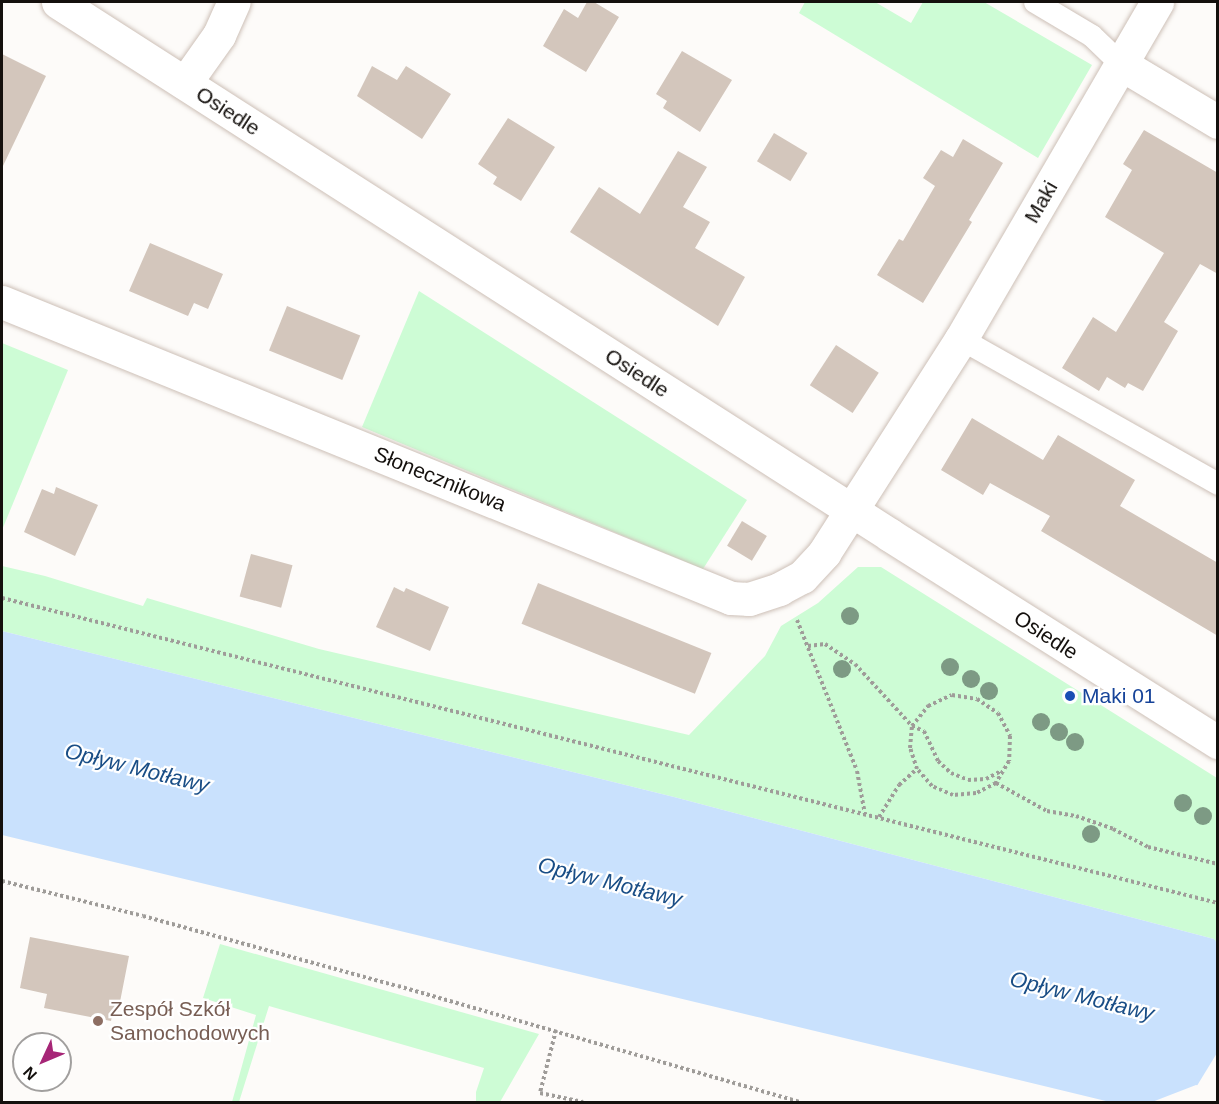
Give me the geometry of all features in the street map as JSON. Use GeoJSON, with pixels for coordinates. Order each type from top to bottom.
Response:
{"type":"FeatureCollection","features":[{"type":"Feature","properties":{"kind":"street","name":"Osiedle"},"geometry":{"type":"LineString","coordinates":[[58,2],[850,510],[1218,742]]}},
{"type":"Feature","properties":{"kind":"street"},"geometry":{"type":"LineString","coordinates":[[185,83],[219,35],[234,2]]}},
{"type":"Feature","properties":{"kind":"street","name":"Maki"},"geometry":{"type":"LineString","coordinates":[[850,510],[961,339],[1157,2]]}},
{"type":"Feature","properties":{"kind":"street"},"geometry":{"type":"LineString","coordinates":[[1121,64],[1218,122]]}},
{"type":"Feature","properties":{"kind":"street","name":"Słonecznikowa"},"geometry":{"type":"LineString","coordinates":[[2,302],[731,598],[748,599],[779,589],[802,577],[824,554],[850,510]]}},
{"type":"Feature","properties":{"kind":"lane"},"geometry":{"type":"LineString","coordinates":[[1035,2],[1092,36],[1121,64]]}},
{"type":"Feature","properties":{"kind":"lane"},"geometry":{"type":"LineString","coordinates":[[961,339],[1218,484]]}},
{"type":"Feature","properties":{"kind":"path"},"geometry":{"type":"LineString","coordinates":[[2,598],[1218,903]]}},
{"type":"Feature","properties":{"kind":"path"},"geometry":{"type":"LineString","coordinates":[[794,610],[857,771],[865,814]]}},
{"type":"Feature","properties":{"kind":"path"},"geometry":{"type":"LineString","coordinates":[[808,646],[825,644],[855,664],[912,726],[924,731],[938,761],[951,773],[968,780],[986,779],[1002,770]]}},
{"type":"Feature","properties":{"kind":"path"},"geometry":{"type":"LineString","coordinates":[[952,695],[977,699],[998,713],[1010,736],[1009,761],[996,783],[976,793],[953,795],[932,786],[917,769],[910,748],[912,726],[928,706],[952,695]]}},
{"type":"Feature","properties":{"kind":"path"},"geometry":{"type":"LineString","coordinates":[[879,817],[899,784],[917,769]]}},
{"type":"Feature","properties":{"kind":"path"},"geometry":{"type":"LineString","coordinates":[[996,783],[1047,811],[1113,829],[1148,847],[1218,864]]}},
{"type":"Feature","properties":{"kind":"path"},"geometry":{"type":"LineString","coordinates":[[2,880],[143,916],[555,1030],[801,1102]]}},
{"type":"Feature","properties":{"kind":"path"},"geometry":{"type":"LineString","coordinates":[[555,1030],[540,1093],[582,1102]]}},
{"type":"Feature","properties":{"kind":"green space"},"geometry":{"type":"Polygon","coordinates":[[[805,2],[875,2],[911,23],[923,2],[984,2],[1092,65],[1038,158],[799,13],[805,2]]]}},
{"type":"Feature","properties":{"kind":"green space"},"geometry":{"type":"Polygon","coordinates":[[[419,291],[747,500],[703,569],[362,427],[419,291]]]}},
{"type":"Feature","properties":{"kind":"green space"},"geometry":{"type":"Polygon","coordinates":[[[2,343],[68,370],[2,530],[2,343]]]}},
{"type":"Feature","properties":{"kind":"green space"},"geometry":{"type":"Polygon","coordinates":[[[2,566],[45,576],[143,606],[147,598],[319,649],[689,735],[765,656],[781,626],[818,603],[858,567],[881,567],[1217,778],[1217,944],[1214,939],[674,797],[2,631],[2,566]]]}},
{"type":"Feature","properties":{"kind":"green space"},"geometry":{"type":"Polygon","coordinates":[[[220,944],[539,1034],[500,1102],[476,1102],[476,1092],[484,1068],[269,1006],[239,1102],[232,1102],[256,1015],[203,998],[220,944]]]}},
{"type":"Feature","properties":{"kind":"water","name":"Opływ Motławy"},"geometry":{"type":"Polygon","coordinates":[[[2,631],[674,797],[1214,939],[1218,944],[1217,1090],[1196,1085],[1152,1102],[1110,1102],[2,835],[2,631]]]}},
{"type":"Feature","properties":{"kind":"pier"},"geometry":{"type":"Polygon","coordinates":[[[1217,1053],[1218,1093],[1195,1089],[1217,1053]]]}},
{"type":"Feature","properties":{"kind":"building"},"geometry":{"type":"Polygon","coordinates":[[[587,2],[594,2],[619,17],[586,72],[543,46],[564,9],[578,18],[587,2]]]}},
{"type":"Feature","properties":{"kind":"building"},"geometry":{"type":"Polygon","coordinates":[[[682,51],[732,80],[700,132],[663,108],[667,101],[656,94],[682,51]]]}},
{"type":"Feature","properties":{"kind":"building"},"geometry":{"type":"Polygon","coordinates":[[[2,54],[46,76],[2,168],[2,54]]]}},
{"type":"Feature","properties":{"kind":"building"},"geometry":{"type":"Polygon","coordinates":[[[372,66],[397,80],[406,66],[451,94],[422,139],[357,96],[372,66]]]}},
{"type":"Feature","properties":{"kind":"building"},"geometry":{"type":"Polygon","coordinates":[[[508,118],[555,147],[521,201],[493,184],[497,177],[478,164],[508,118]]]}},
{"type":"Feature","properties":{"kind":"building"},"geometry":{"type":"Polygon","coordinates":[[[1144,130],[1218,173],[1218,274],[1200,264],[1164,322],[1178,331],[1143,391],[1128,383],[1125,388],[1107,377],[1099,391],[1062,368],[1093,317],[1116,332],[1164,253],[1105,217],[1132,170],[1123,164],[1144,130]]]}},
{"type":"Feature","properties":{"kind":"building"},"geometry":{"type":"Polygon","coordinates":[[[774,133],[807,153],[790,181],[757,161],[774,133]]]}},
{"type":"Feature","properties":{"kind":"building"},"geometry":{"type":"Polygon","coordinates":[[[963,139],[1003,163],[969,220],[972,222],[923,303],[877,275],[899,239],[903,241],[935,186],[923,178],[941,150],[953,157],[963,139]]]}},
{"type":"Feature","properties":{"kind":"building"},"geometry":{"type":"Polygon","coordinates":[[[678,151],[707,167],[683,207],[710,222],[695,248],[745,277],[718,326],[570,232],[599,187],[640,214],[678,151]]]}},
{"type":"Feature","properties":{"kind":"building"},"geometry":{"type":"Polygon","coordinates":[[[150,243],[223,274],[208,309],[194,303],[188,316],[129,291],[150,243]]]}},
{"type":"Feature","properties":{"kind":"building"},"geometry":{"type":"Polygon","coordinates":[[[287,306],[360,336],[342,380],[269,351],[287,306]]]}},
{"type":"Feature","properties":{"kind":"building"},"geometry":{"type":"Polygon","coordinates":[[[836,345],[879,373],[853,413],[810,385],[836,345]]]}},
{"type":"Feature","properties":{"kind":"building"},"geometry":{"type":"Polygon","coordinates":[[[972,418],[1043,460],[1058,435],[1135,480],[1120,506],[1218,563],[1218,636],[1041,531],[1050,516],[990,483],[983,495],[941,470],[972,418]]]}},
{"type":"Feature","properties":{"kind":"building"},"geometry":{"type":"Polygon","coordinates":[[[56,487],[98,505],[75,556],[24,532],[42,489],[54,494],[56,487]]]}},
{"type":"Feature","properties":{"kind":"building"},"geometry":{"type":"Polygon","coordinates":[[[742,521],[767,536],[752,561],[727,546],[742,521]]]}},
{"type":"Feature","properties":{"kind":"building"},"geometry":{"type":"Polygon","coordinates":[[[251,554],[293,565],[281,608],[240,597],[251,554]]]}},
{"type":"Feature","properties":{"kind":"building"},"geometry":{"type":"Polygon","coordinates":[[[538,583],[711,653],[695,694],[522,624],[538,583]]]}},
{"type":"Feature","properties":{"kind":"building"},"geometry":{"type":"Polygon","coordinates":[[[394,587],[404,592],[406,588],[449,607],[430,651],[376,627],[394,587]]]}},
{"type":"Feature","properties":{"kind":"building"},"geometry":{"type":"Polygon","coordinates":[[[30,937],[129,956],[118,1012],[113,1011],[111,1021],[44,1008],[47,994],[20,988],[30,937]]]}},
{"type":"Feature","properties":{"kind":"place","name":"Maki 01"},"geometry":{"type":"Point","coordinates":[1070,696]}},
{"type":"Feature","properties":{"kind":"place","name":"Zespół Szkół Samochodowych"},"geometry":{"type":"Point","coordinates":[98,1021]}}]}
